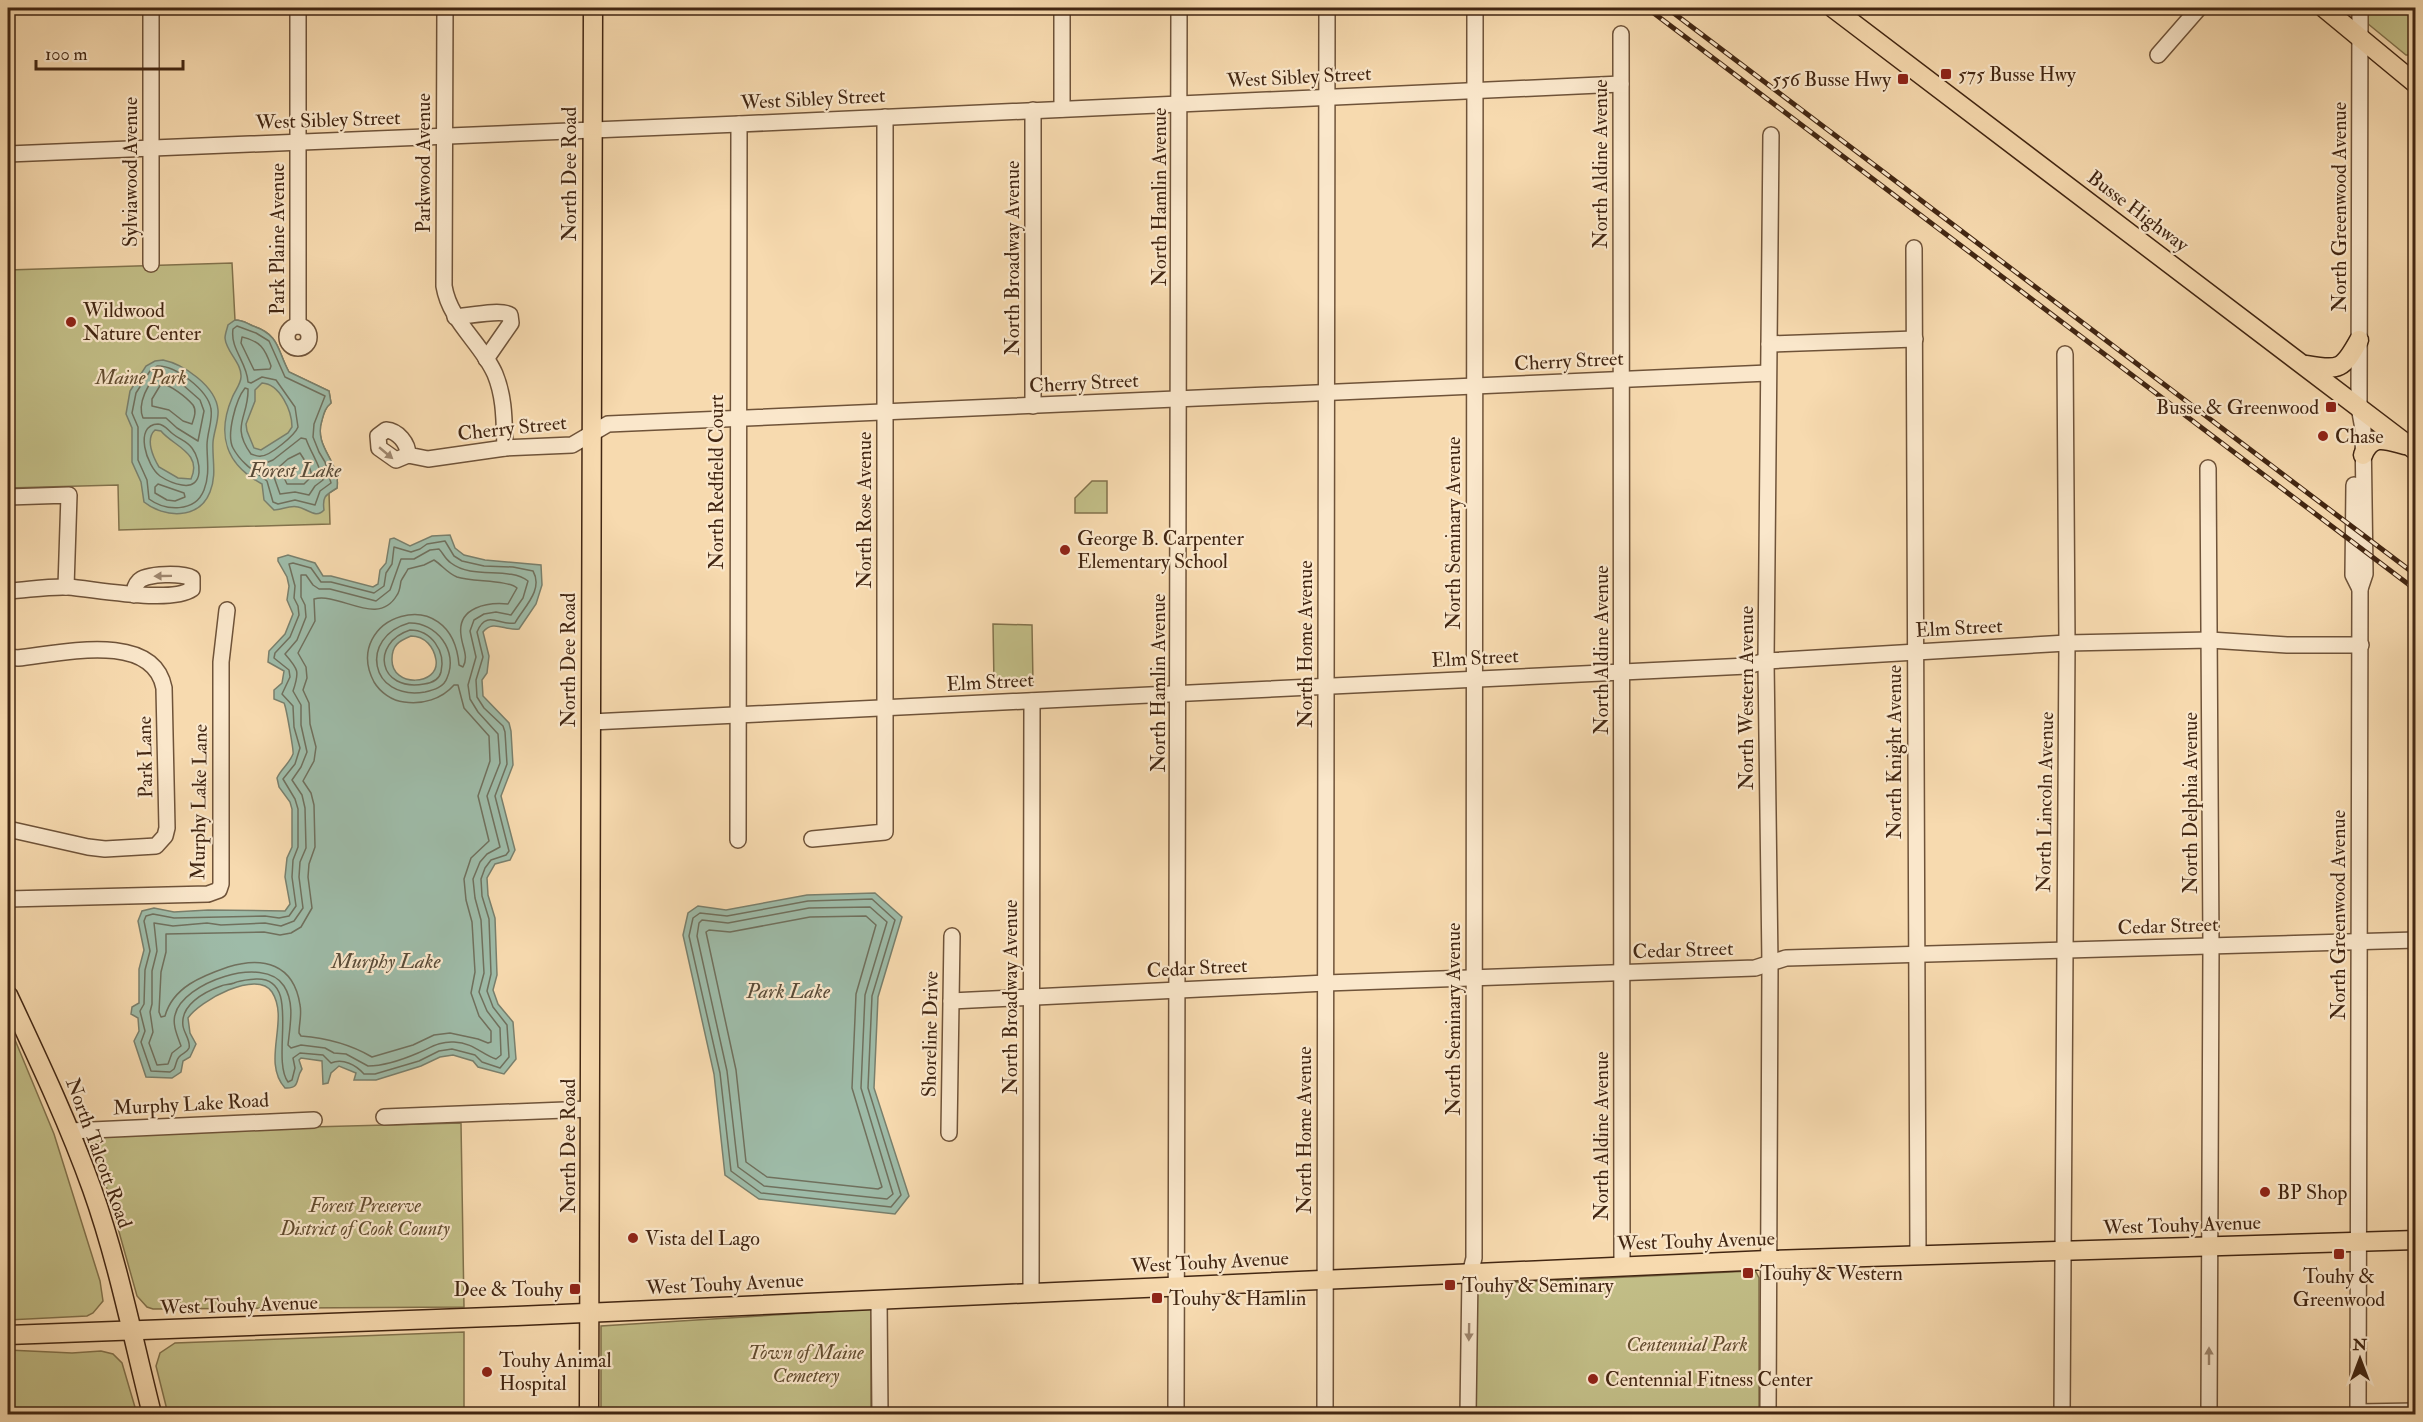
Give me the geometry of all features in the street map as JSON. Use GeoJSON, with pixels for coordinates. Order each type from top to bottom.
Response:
{"type":"FeatureCollection","features":[{"type":"Feature","properties":{"kind":"main road","name":"North Dee Road"},"geometry":{"type":"LineString","coordinates":[[590,1414],[590,434],[593,8]]}},
{"type":"Feature","properties":{"kind":"main road","name":"Busse Highway"},"geometry":{"type":"LineString","coordinates":[[1833,8],[2412,448]]}},
{"type":"Feature","properties":{"kind":"main road"},"geometry":{"type":"LineString","coordinates":[[2324,8],[2415,84]]}},
{"type":"Feature","properties":{"kind":"main road"},"geometry":{"type":"LineString","coordinates":[[2302,364],[2329,369],[2338,367],[2348,360],[2360,340]]}},
{"type":"Feature","properties":{"kind":"main road"},"geometry":{"type":"LineString","coordinates":[[2364,455],[2373,441],[2386,440],[2412,448]]}},
{"type":"Feature","properties":{"kind":"main road","name":"North Talcott Road"},"geometry":{"type":"LineString","coordinates":[[8,995],[70,1131],[108,1239],[152,1414]]}},
{"type":"Feature","properties":{"kind":"main road","name":"West Touhy Avenue"},"geometry":{"type":"LineString","coordinates":[[8,1335],[590,1313],[1768,1260],[2415,1240]]}},
{"type":"Feature","properties":{"kind":"street","name":"Sylviawood Avenue"},"geometry":{"type":"LineString","coordinates":[[151,8],[151,264]]}},
{"type":"Feature","properties":{"kind":"street","name":"Park Plaine Avenue"},"geometry":{"type":"LineString","coordinates":[[298,8],[298,326]]}},
{"type":"Feature","properties":{"kind":"street","name":"Parkwood Avenue"},"geometry":{"type":"LineString","coordinates":[[445,8],[444,286],[455,317],[486,359],[499,387],[503,405],[505,448]]}},
{"type":"Feature","properties":{"kind":"street"},"geometry":{"type":"LineString","coordinates":[[1062,8],[1062,109]]}},
{"type":"Feature","properties":{"kind":"street","name":"North Hamlin Avenue"},"geometry":{"type":"LineString","coordinates":[[1176,1414],[1179,990],[1179,8]]}},
{"type":"Feature","properties":{"kind":"street","name":"North Home Avenue"},"geometry":{"type":"LineString","coordinates":[[1325,1414],[1327,8]]}},
{"type":"Feature","properties":{"kind":"street","name":"North Seminary Avenue"},"geometry":{"type":"LineString","coordinates":[[1468,1414],[1470,1274],[1474,1258],[1475,8]]}},
{"type":"Feature","properties":{"kind":"street"},"geometry":{"type":"LineString","coordinates":[[2158,55],[2199,8]]}},
{"type":"Feature","properties":{"kind":"street","name":"North Greenwood Avenue"},"geometry":{"type":"LineString","coordinates":[[2358,1413],[2360,589],[2365,574],[2364,455],[2359,407],[2360,8]]}},
{"type":"Feature","properties":{"kind":"street","name":"North Aldine Avenue"},"geometry":{"type":"LineString","coordinates":[[1621,34],[1622,1267]]}},
{"type":"Feature","properties":{"kind":"street","name":"West Sibley Street"},"geometry":{"type":"LineString","coordinates":[[8,154],[1621,84]]}},
{"type":"Feature","properties":{"kind":"street","name":"North Broadway Avenue"},"geometry":{"type":"LineString","coordinates":[[1033,110],[1033,406]]}},
{"type":"Feature","properties":{"kind":"street","name":"North Rose Avenue"},"geometry":{"type":"LineString","coordinates":[[812,839],[885,832],[885,117]]}},
{"type":"Feature","properties":{"kind":"street","name":"North Redfield Court"},"geometry":{"type":"LineString","coordinates":[[738,840],[739,124]]}},
{"type":"Feature","properties":{"kind":"street","name":"North Western Avenue"},"geometry":{"type":"LineString","coordinates":[[1767,1414],[1770,964],[1766,661],[1771,135]]}},
{"type":"Feature","properties":{"kind":"street","name":"North Knight Avenue"},"geometry":{"type":"LineString","coordinates":[[1914,248],[1915,954],[1918,1256]]}},
{"type":"Feature","properties":{"kind":"street"},"geometry":{"type":"LineString","coordinates":[[455,317],[503,311],[510,315],[511,323],[486,359]]}},
{"type":"Feature","properties":{"kind":"street"},"geometry":{"type":"LineString","coordinates":[[1769,344],[1915,339]]}},
{"type":"Feature","properties":{"kind":"street","name":"North Lincoln Avenue"},"geometry":{"type":"LineString","coordinates":[[2062,1414],[2067,643],[2065,354]]}},
{"type":"Feature","properties":{"kind":"street","name":"Cherry Street"},"geometry":{"type":"LineString","coordinates":[[408,455],[436,459],[505,448],[572,445],[608,424],[1768,373]]}},
{"type":"Feature","properties":{"kind":"street","name":"North Greenwood Avenue"},"geometry":{"type":"LineString","coordinates":[[2359,407],[2354,428],[2353,575],[2360,589]]}},
{"type":"Feature","properties":{"kind":"street","name":"North Delphia Avenue"},"geometry":{"type":"LineString","coordinates":[[2208,468],[2211,946],[2210,1414]]}},
{"type":"Feature","properties":{"kind":"street"},"geometry":{"type":"LineString","coordinates":[[8,497],[69,495],[66,587]]}},
{"type":"Feature","properties":{"kind":"street"},"geometry":{"type":"LineString","coordinates":[[8,591],[66,587],[134,595]]}},
{"type":"Feature","properties":{"kind":"street","name":"Murphy Lake Lane"},"geometry":{"type":"LineString","coordinates":[[8,899],[208,894],[219,890],[221,884],[221,662],[227,610]]}},
{"type":"Feature","properties":{"kind":"street","name":"Elm Street"},"geometry":{"type":"LineString","coordinates":[[591,722],[1747,666],[1766,661],[2067,643],[2210,640],[2278,645],[2361,645]]}},
{"type":"Feature","properties":{"kind":"street","name":"Park Lane"},"geometry":{"type":"LineString","coordinates":[[8,657],[116,649],[141,659],[159,672],[164,688],[167,828],[165,836],[156,846],[105,849],[8,829]]}},
{"type":"Feature","properties":{"kind":"street","name":"North Broadway Avenue"},"geometry":{"type":"LineString","coordinates":[[1031,1293],[1032,700]]}},
{"type":"Feature","properties":{"kind":"street","name":"Shoreline Drive"},"geometry":{"type":"LineString","coordinates":[[949,1133],[952,936]]}},
{"type":"Feature","properties":{"kind":"street","name":"Cedar Street"},"geometry":{"type":"LineString","coordinates":[[951,1001],[1755,968],[1786,958],[2415,940]]}},
{"type":"Feature","properties":{"kind":"street"},"geometry":{"type":"LineString","coordinates":[[384,1117],[590,1109]]}},
{"type":"Feature","properties":{"kind":"street","name":"Murphy Lake Road"},"geometry":{"type":"LineString","coordinates":[[70,1131],[314,1120]]}},
{"type":"Feature","properties":{"kind":"street"},"geometry":{"type":"LineString","coordinates":[[879,1299],[880,1414]]}},
{"type":"Feature","properties":{"kind":"street"},"geometry":{"type":"LineString","coordinates":[[2358,1413],[2415,1411]]}},
{"type":"Feature","properties":{"kind":"green space"},"geometry":{"type":"Polygon","coordinates":[[[2368,8],[2415,8],[2415,55],[2406,55],[2367,23],[2368,8]]]}},
{"type":"Feature","properties":{"kind":"green space","name":"Maine Park"},"geometry":{"type":"Polygon","coordinates":[[[232,263],[235,320],[268,334],[277,344],[289,372],[329,391],[331,403],[324,413],[320,430],[321,439],[337,478],[337,488],[329,493],[330,524],[119,530],[118,485],[8,488],[8,270],[232,263]]]}},
{"type":"Feature","properties":{"kind":"green space"},"geometry":{"type":"Polygon","coordinates":[[[1092,481],[1107,481],[1107,513],[1075,513],[1075,498],[1092,481]]]}},
{"type":"Feature","properties":{"kind":"green space"},"geometry":{"type":"Polygon","coordinates":[[[993,624],[1032,625],[1033,683],[994,683],[993,624]]]}},
{"type":"Feature","properties":{"kind":"green space"},"geometry":{"type":"Polygon","coordinates":[[[8,1023],[54,1134],[100,1281],[103,1301],[93,1313],[87,1316],[8,1320],[8,1023]]]}},
{"type":"Feature","properties":{"kind":"green space","name":"Forest Preserve District of Cook County"},"geometry":{"type":"Polygon","coordinates":[[[461,1123],[464,1307],[153,1309],[147,1307],[137,1296],[107,1189],[87,1133],[461,1123]]]}},
{"type":"Feature","properties":{"kind":"green space","name":"Centennial Park"},"geometry":{"type":"Polygon","coordinates":[[[1756,1272],[1759,1278],[1759,1414],[1473,1414],[1476,1286],[1756,1272]]]}},
{"type":"Feature","properties":{"kind":"green space","name":"Town of Maine Cemetery"},"geometry":{"type":"Polygon","coordinates":[[[871,1309],[871,1414],[601,1414],[601,1326],[871,1309]]]}},
{"type":"Feature","properties":{"kind":"green space"},"geometry":{"type":"Polygon","coordinates":[[[464,1332],[464,1414],[168,1414],[156,1366],[160,1353],[175,1343],[464,1332]]]}},
{"type":"Feature","properties":{"kind":"green space"},"geometry":{"type":"Polygon","coordinates":[[[8,1350],[72,1353],[101,1351],[113,1354],[122,1363],[137,1414],[8,1414],[8,1350]]]}},
{"type":"Feature","properties":{"kind":"water","name":"Forest Lake"},"geometry":{"type":"Polygon","coordinates":[[[235,320],[262,330],[277,344],[289,372],[329,391],[331,403],[324,413],[320,430],[324,447],[335,470],[337,488],[326,496],[324,510],[321,513],[315,514],[295,507],[274,510],[264,500],[262,484],[240,468],[228,448],[225,437],[227,412],[240,382],[241,372],[226,343],[228,325],[235,320]],[[262,383],[255,390],[255,401],[246,424],[254,448],[261,450],[288,433],[292,427],[284,399],[268,385],[262,383]]]}},
{"type":"Feature","properties":{"kind":"water"},"geometry":{"type":"Polygon","coordinates":[[[155,361],[171,362],[189,371],[211,393],[218,410],[213,442],[214,473],[210,492],[198,508],[180,514],[161,511],[144,502],[141,482],[132,462],[132,428],[126,414],[130,391],[146,366],[155,361]],[[155,430],[150,443],[159,467],[178,478],[191,479],[194,470],[190,456],[161,431],[155,430]]]}},
{"type":"Feature","properties":{"kind":"water","name":"Murphy Lake"},"geometry":{"type":"Polygon","coordinates":[[[450,535],[455,548],[464,555],[485,560],[541,565],[542,585],[536,604],[519,629],[491,626],[483,632],[489,656],[487,673],[482,680],[483,696],[509,723],[511,731],[513,765],[501,796],[515,850],[510,860],[495,864],[487,878],[488,895],[495,918],[497,975],[493,990],[498,1004],[513,1022],[516,1059],[504,1074],[478,1067],[473,1061],[453,1055],[440,1057],[421,1066],[376,1080],[354,1080],[356,1073],[339,1066],[331,1073],[328,1083],[323,1084],[322,1061],[301,1058],[299,1060],[302,1069],[296,1085],[285,1088],[278,1077],[275,1066],[277,1003],[272,992],[265,986],[254,984],[228,990],[215,996],[188,1018],[190,1033],[196,1044],[190,1057],[183,1061],[181,1072],[172,1078],[146,1077],[134,1041],[139,1031],[138,1018],[131,1014],[132,1007],[139,1003],[139,969],[144,950],[138,921],[142,911],[154,908],[174,912],[285,911],[290,904],[285,877],[287,858],[292,847],[292,809],[290,802],[279,787],[277,778],[291,758],[293,751],[284,703],[274,699],[274,690],[282,683],[284,671],[268,662],[269,651],[285,634],[293,614],[287,600],[289,586],[287,577],[278,558],[288,555],[315,563],[323,576],[373,587],[378,584],[380,570],[386,563],[390,539],[394,538],[410,546],[432,536],[450,535]],[[411,636],[397,644],[393,650],[392,659],[399,675],[415,680],[431,675],[435,669],[436,660],[428,643],[416,636],[411,636]]]}},
{"type":"Feature","properties":{"kind":"water","name":"Park Lake"},"geometry":{"type":"Polygon","coordinates":[[[875,893],[902,917],[878,997],[874,1088],[909,1196],[895,1214],[759,1199],[725,1175],[714,1074],[683,935],[688,913],[698,906],[726,910],[807,895],[875,893]]]}},
{"type":"Feature","properties":{"kind":"railway"},"geometry":{"type":"LineString","coordinates":[[1647,8],[2416,590]]}},
{"type":"Feature","properties":{"kind":"railway"},"geometry":{"type":"LineString","coordinates":[[1667,8],[2416,575]]}},
{"type":"Feature","properties":{"kind":"place","name":"575 Busse Hwy"},"geometry":{"type":"Point","coordinates":[1946,74]}},
{"type":"Feature","properties":{"kind":"place","name":"556 Busse Hwy"},"geometry":{"type":"Point","coordinates":[1903,79]}},
{"type":"Feature","properties":{"kind":"place","name":"Wildwood Nature Center"},"geometry":{"type":"Point","coordinates":[71,322]}},
{"type":"Feature","properties":{"kind":"place","name":"Busse & Greenwood"},"geometry":{"type":"Point","coordinates":[2331,407]}},
{"type":"Feature","properties":{"kind":"place","name":"Chase"},"geometry":{"type":"Point","coordinates":[2323,436]}},
{"type":"Feature","properties":{"kind":"place","name":"George B. Carpenter Elementary School"},"geometry":{"type":"Point","coordinates":[1065,550]}},
{"type":"Feature","properties":{"kind":"place","name":"BP Shop"},"geometry":{"type":"Point","coordinates":[2265,1192]}},
{"type":"Feature","properties":{"kind":"place","name":"Vista del Lago"},"geometry":{"type":"Point","coordinates":[633,1238]}},
{"type":"Feature","properties":{"kind":"place","name":"Touhy & Greenwood"},"geometry":{"type":"Point","coordinates":[2339,1254]}},
{"type":"Feature","properties":{"kind":"place","name":"Touhy & Western"},"geometry":{"type":"Point","coordinates":[1748,1273]}},
{"type":"Feature","properties":{"kind":"place","name":"Touhy & Seminary"},"geometry":{"type":"Point","coordinates":[1450,1285]}},
{"type":"Feature","properties":{"kind":"place","name":"Dee & Touhy"},"geometry":{"type":"Point","coordinates":[575,1289]}},
{"type":"Feature","properties":{"kind":"place","name":"Touhy & Hamlin"},"geometry":{"type":"Point","coordinates":[1157,1298]}},
{"type":"Feature","properties":{"kind":"place","name":"Touhy Animal Hospital"},"geometry":{"type":"Point","coordinates":[487,1372]}},
{"type":"Feature","properties":{"kind":"place","name":"Centennial Fitness Center"},"geometry":{"type":"Point","coordinates":[1593,1379]}}]}
